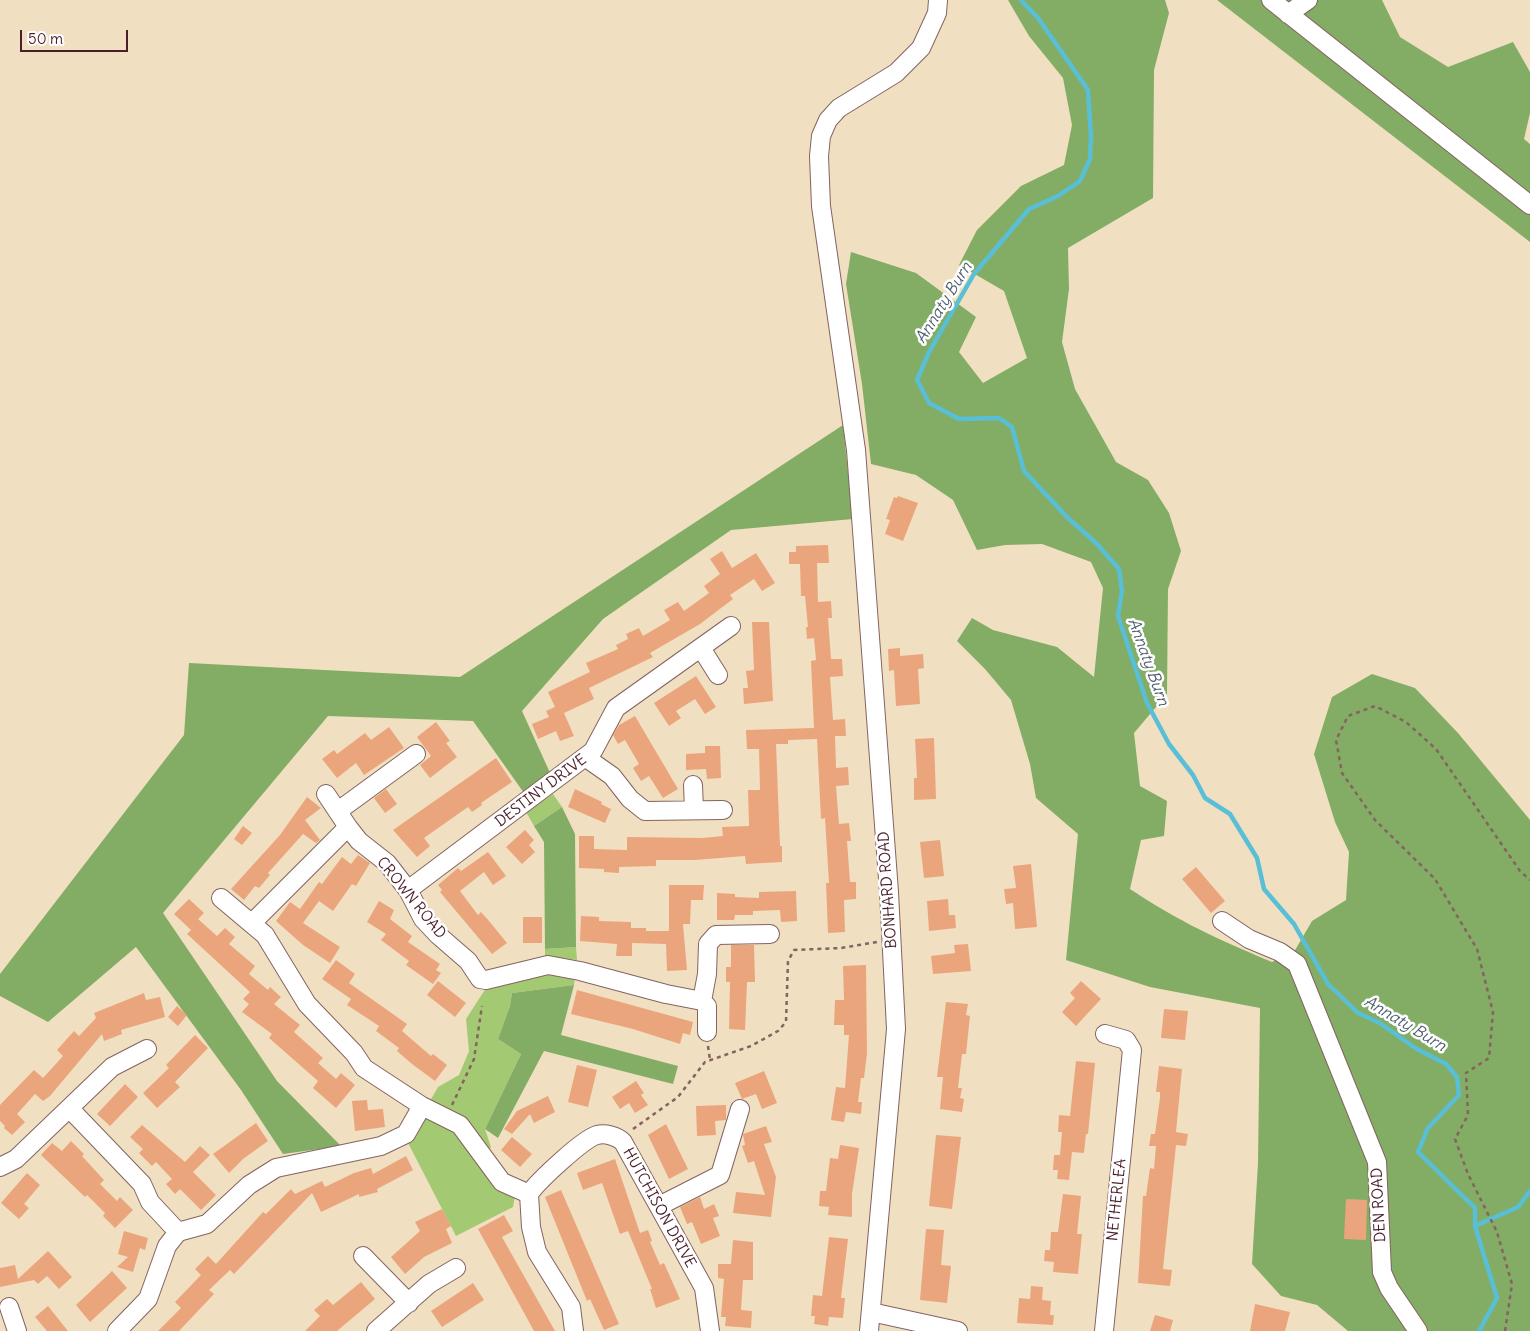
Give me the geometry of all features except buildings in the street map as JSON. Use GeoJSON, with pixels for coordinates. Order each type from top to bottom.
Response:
{"type":"FeatureCollection","features":[{"type":"Feature","properties":{"kind":"street","name":"BONHARD ROAD"},"geometry":{"type":"LineString","coordinates":[[869,1331],[896,1029],[892,940],[856,450],[821,206],[819,156],[821,136],[828,120],[839,108],[909,63],[921,48],[937,13],[938,0]]}},
{"type":"Feature","properties":{"kind":"street"},"geometry":{"type":"LineString","coordinates":[[1271,0],[1530,205]]}},
{"type":"Feature","properties":{"kind":"street"},"geometry":{"type":"LineString","coordinates":[[1288,14],[1308,0]]}},
{"type":"Feature","properties":{"kind":"street","name":"DESTINY DRIVE"},"geometry":{"type":"LineString","coordinates":[[408,890],[593,751],[616,708],[731,626]]}},
{"type":"Feature","properties":{"kind":"street"},"geometry":{"type":"LineString","coordinates":[[701,648],[718,675]]}},
{"type":"Feature","properties":{"kind":"street"},"geometry":{"type":"LineString","coordinates":[[338,811],[416,754]]}},
{"type":"Feature","properties":{"kind":"street"},"geometry":{"type":"LineString","coordinates":[[585,757],[612,776],[630,799],[645,811],[723,810]]}},
{"type":"Feature","properties":{"kind":"street"},"geometry":{"type":"LineString","coordinates":[[693,785],[694,810]]}},
{"type":"Feature","properties":{"kind":"street","name":"CROWN ROAD"},"geometry":{"type":"LineString","coordinates":[[326,794],[359,841],[387,863],[408,890],[423,919],[468,961],[480,980],[548,965],[702,1001]]}},
{"type":"Feature","properties":{"kind":"street"},"geometry":{"type":"LineString","coordinates":[[252,924],[348,826]]}},
{"type":"Feature","properties":{"kind":"street"},"geometry":{"type":"LineString","coordinates":[[221,898],[265,935],[307,1004],[354,1053],[364,1068],[422,1106],[460,1125],[502,1182],[529,1194],[531,1226],[538,1252],[570,1307],[574,1331]]}},
{"type":"Feature","properties":{"kind":"street","name":"DEN ROAD"},"geometry":{"type":"LineString","coordinates":[[1222,921],[1249,939],[1280,952],[1297,964],[1377,1162],[1382,1272],[1389,1288],[1418,1331]]}},
{"type":"Feature","properties":{"kind":"street"},"geometry":{"type":"LineString","coordinates":[[707,1032],[707,1006],[702,1001],[707,974],[708,944],[716,935],[770,934]]}},
{"type":"Feature","properties":{"kind":"street","name":"NETHERLEA"},"geometry":{"type":"LineString","coordinates":[[1104,1331],[1132,1050],[1126,1040],[1105,1034]]}},
{"type":"Feature","properties":{"kind":"street"},"geometry":{"type":"LineString","coordinates":[[0,1167],[16,1158],[70,1109],[112,1067],[147,1049]]}},
{"type":"Feature","properties":{"kind":"street"},"geometry":{"type":"LineString","coordinates":[[117,1331],[148,1300],[167,1246],[178,1232],[207,1224],[249,1185],[276,1168],[348,1151],[381,1146],[406,1134],[422,1106]]}},
{"type":"Feature","properties":{"kind":"street"},"geometry":{"type":"LineString","coordinates":[[70,1109],[142,1184],[150,1202],[178,1232]]}},
{"type":"Feature","properties":{"kind":"street"},"geometry":{"type":"LineString","coordinates":[[659,1206],[720,1175],[740,1109]]}},
{"type":"Feature","properties":{"kind":"street","name":"HUTCHISON DRIVE"},"geometry":{"type":"LineString","coordinates":[[529,1194],[542,1178],[573,1153],[584,1141],[599,1134],[619,1138],[704,1288],[710,1331]]}},
{"type":"Feature","properties":{"kind":"street"},"geometry":{"type":"LineString","coordinates":[[363,1256],[409,1303]]}},
{"type":"Feature","properties":{"kind":"street"},"geometry":{"type":"LineString","coordinates":[[376,1331],[430,1284],[456,1268]]}},
{"type":"Feature","properties":{"kind":"street"},"geometry":{"type":"LineString","coordinates":[[9,1307],[17,1331]]}},
{"type":"Feature","properties":{"kind":"street"},"geometry":{"type":"LineString","coordinates":[[871,1312],[958,1331]]}},
{"type":"Feature","properties":{"kind":"path"},"geometry":{"type":"LineString","coordinates":[[1505,1331],[1512,1284],[1494,1228],[1468,1174],[1455,1139],[1468,1114],[1466,1073],[1489,1058],[1493,1012],[1477,949],[1435,879],[1375,820],[1342,773],[1336,740],[1348,716],[1375,706],[1406,722],[1436,749],[1520,871],[1530,880]]}},
{"type":"Feature","properties":{"kind":"path"},"geometry":{"type":"LineString","coordinates":[[619,1138],[678,1097],[705,1062],[751,1046],[778,1031],[786,1022],[788,1015],[788,960],[794,950],[841,948],[892,940]]}},
{"type":"Feature","properties":{"kind":"path"},"geometry":{"type":"LineString","coordinates":[[446,1118],[474,1059],[482,1006]]}},
{"type":"Feature","properties":{"kind":"green space"},"geometry":{"type":"Polygon","coordinates":[[[1008,0],[1165,0],[1169,13],[1154,70],[1153,198],[1068,248],[1069,289],[1062,342],[1075,389],[1116,462],[1148,480],[1169,513],[1181,551],[1168,589],[1167,694],[1134,733],[1140,786],[1167,801],[1164,836],[1141,840],[1130,889],[1199,929],[1272,962],[1294,952],[1312,921],[1346,900],[1349,852],[1335,822],[1314,754],[1332,697],[1372,674],[1415,688],[1458,733],[1530,820],[1530,1331],[1348,1331],[1317,1305],[1281,1296],[1252,1264],[1258,1163],[1260,1008],[1150,987],[1066,960],[1078,834],[1036,798],[1030,764],[1011,700],[985,669],[957,641],[972,618],[993,630],[1057,647],[1094,677],[1103,588],[1091,562],[1042,544],[1005,545],[977,550],[953,500],[916,475],[871,464],[862,384],[846,284],[851,252],[916,273],[976,317],[959,352],[983,383],[1027,358],[1004,291],[959,265],[977,230],[1021,186],[1064,165],[1072,125],[1063,78],[1029,36],[1008,0]]]}},
{"type":"Feature","properties":{"kind":"green space"},"geometry":{"type":"Polygon","coordinates":[[[1217,0],[1382,0],[1400,37],[1448,67],[1513,42],[1530,72],[1530,113],[1524,139],[1530,144],[1530,242],[1217,0]]]}},
{"type":"Feature","properties":{"kind":"green space"},"geometry":{"type":"Polygon","coordinates":[[[843,425],[853,519],[731,530],[603,619],[522,711],[551,775],[524,793],[473,721],[328,716],[163,913],[277,1081],[341,1146],[283,1154],[241,1090],[136,947],[48,1022],[0,996],[0,974],[184,735],[189,663],[460,677],[843,425]]]}},
{"type":"Feature","properties":{"kind":"green space"},"geometry":{"type":"Polygon","coordinates":[[[553,794],[562,807],[534,826],[526,812],[553,794]]]}},
{"type":"Feature","properties":{"kind":"green space"},"geometry":{"type":"Polygon","coordinates":[[[562,807],[575,834],[576,947],[545,949],[544,842],[534,826],[562,807]]]}},
{"type":"Feature","properties":{"kind":"green space"},"geometry":{"type":"Polygon","coordinates":[[[576,947],[577,960],[545,956],[545,949],[576,947]]]}},
{"type":"Feature","properties":{"kind":"green space"},"geometry":{"type":"Polygon","coordinates":[[[548,975],[575,976],[574,985],[512,993],[510,1006],[498,1039],[521,1054],[485,1129],[491,1147],[479,1164],[515,1196],[513,1207],[456,1236],[407,1141],[438,1087],[459,1075],[469,1051],[466,1019],[488,985],[548,975]]]}},
{"type":"Feature","properties":{"kind":"green space"},"geometry":{"type":"Polygon","coordinates":[[[574,985],[561,1035],[678,1066],[673,1084],[544,1051],[498,1138],[485,1129],[521,1054],[498,1039],[510,1006],[512,993],[574,985]]]}},
{"type":"Feature","properties":{"kind":"waterway","name":"Annaty Burn"},"geometry":{"type":"LineString","coordinates":[[1021,0],[1038,18],[1088,90],[1091,137],[1090,159],[1080,181],[1058,196],[1029,209],[974,274],[929,352],[917,380],[929,403],[959,419],[999,418],[1012,427],[1024,471],[1068,518],[1096,543],[1119,569],[1122,591],[1118,616],[1147,703],[1169,744],[1193,775],[1205,798],[1230,814],[1257,858],[1264,889],[1294,924],[1328,984],[1358,1013],[1380,1023],[1415,1048],[1446,1064],[1457,1077],[1459,1095],[1428,1128],[1418,1152],[1475,1208],[1475,1226],[1497,1298],[1479,1331]]}},
{"type":"Feature","properties":{"kind":"waterway"},"geometry":{"type":"LineString","coordinates":[[1475,1226],[1518,1207],[1530,1191]]}}]}
